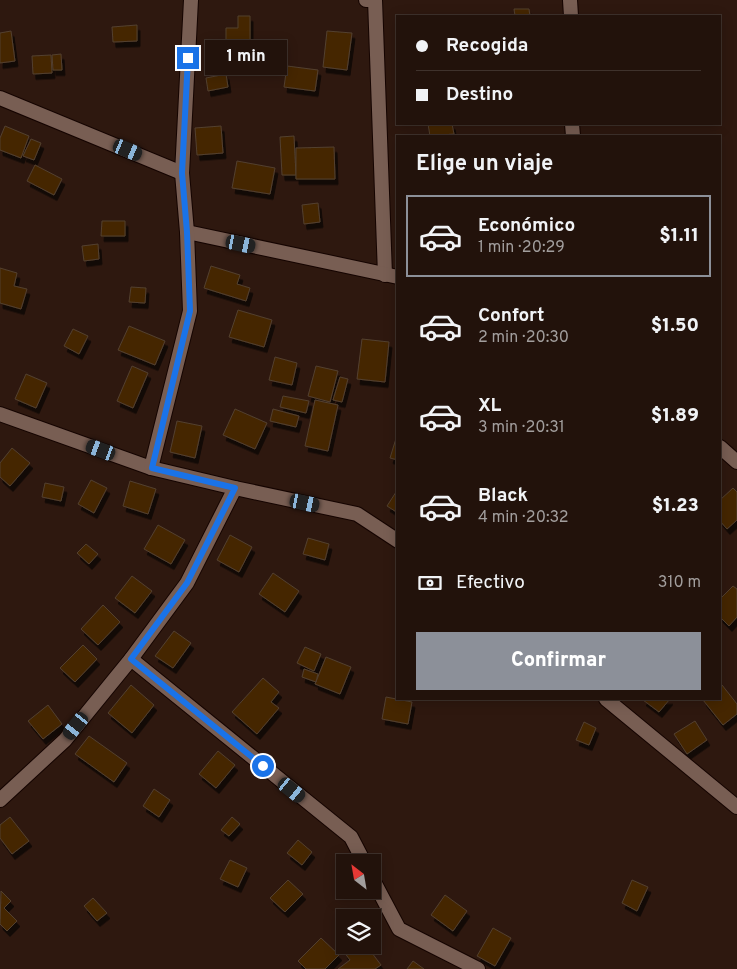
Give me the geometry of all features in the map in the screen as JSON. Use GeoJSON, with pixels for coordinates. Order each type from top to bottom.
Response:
{"type":"FeatureCollection","features":[{"type":"Feature","properties":{"kind":"street"},"geometry":{"type":"LineString","coordinates":[[152,468],[190,311],[187,232],[182,173],[191,0]]}},
{"type":"Feature","properties":{"kind":"street"},"geometry":{"type":"LineString","coordinates":[[187,232],[392,276],[375,0],[366,0]]}},
{"type":"Feature","properties":{"kind":"street"},"geometry":{"type":"LineString","coordinates":[[570,0],[571,15]]}},
{"type":"Feature","properties":{"kind":"street"},"geometry":{"type":"LineString","coordinates":[[0,98],[182,173]]}},
{"type":"Feature","properties":{"kind":"street"},"geometry":{"type":"LineString","coordinates":[[0,414],[152,468],[358,514],[396,540]]}},
{"type":"Feature","properties":{"kind":"street"},"geometry":{"type":"LineString","coordinates":[[721,448],[737,462]]}},
{"type":"Feature","properties":{"kind":"street"},"geometry":{"type":"LineString","coordinates":[[0,800],[65,740],[131,659],[187,583],[235,488]]}},
{"type":"Feature","properties":{"kind":"street"},"geometry":{"type":"LineString","coordinates":[[131,659],[351,837],[360,854]]}},
{"type":"Feature","properties":{"kind":"street"},"geometry":{"type":"LineString","coordinates":[[607,700],[737,807]]}},
{"type":"Feature","properties":{"kind":"street"},"geometry":{"type":"LineString","coordinates":[[381,895],[399,929],[478,969]]}},
{"type":"Feature","properties":{"kind":"building"},"geometry":{"type":"Polygon","coordinates":[[[514,9],[529,9],[530,15],[515,15],[514,9]]]}},
{"type":"Feature","properties":{"kind":"building"},"geometry":{"type":"Polygon","coordinates":[[[238,16],[250,16],[250,43],[226,43],[226,28],[238,28],[238,16]]]}},
{"type":"Feature","properties":{"kind":"building"},"geometry":{"type":"Polygon","coordinates":[[[137,25],[137,41],[113,42],[112,27],[137,25]]]}},
{"type":"Feature","properties":{"kind":"building"},"geometry":{"type":"Polygon","coordinates":[[[11,31],[15,61],[0,63],[0,33],[11,31]]]}},
{"type":"Feature","properties":{"kind":"building"},"geometry":{"type":"Polygon","coordinates":[[[327,31],[352,33],[347,70],[323,67],[327,31]]]}},
{"type":"Feature","properties":{"kind":"building"},"geometry":{"type":"Polygon","coordinates":[[[61,54],[62,70],[53,70],[52,55],[61,54]]]}},
{"type":"Feature","properties":{"kind":"building"},"geometry":{"type":"Polygon","coordinates":[[[51,55],[52,73],[33,74],[32,56],[51,55]]]}},
{"type":"Feature","properties":{"kind":"building"},"geometry":{"type":"Polygon","coordinates":[[[287,66],[318,70],[315,91],[284,87],[287,66]]]}},
{"type":"Feature","properties":{"kind":"building"},"geometry":{"type":"Polygon","coordinates":[[[226,74],[228,87],[208,91],[206,78],[226,74]]]}},
{"type":"Feature","properties":{"kind":"building"},"geometry":{"type":"Polygon","coordinates":[[[428,125],[452,125],[454,134],[430,135],[428,125]]]}},
{"type":"Feature","properties":{"kind":"building"},"geometry":{"type":"Polygon","coordinates":[[[5,126],[29,136],[21,158],[0,150],[0,138],[5,126]]]}},
{"type":"Feature","properties":{"kind":"building"},"geometry":{"type":"Polygon","coordinates":[[[221,126],[223,153],[197,155],[195,128],[221,126]]]}},
{"type":"Feature","properties":{"kind":"building"},"geometry":{"type":"Polygon","coordinates":[[[294,136],[296,175],[282,175],[280,137],[294,136]]]}},
{"type":"Feature","properties":{"kind":"building"},"geometry":{"type":"Polygon","coordinates":[[[31,139],[41,143],[34,160],[23,156],[31,139]]]}},
{"type":"Feature","properties":{"kind":"building"},"geometry":{"type":"Polygon","coordinates":[[[334,147],[335,179],[296,179],[296,148],[334,147]]]}},
{"type":"Feature","properties":{"kind":"building"},"geometry":{"type":"Polygon","coordinates":[[[237,161],[275,168],[270,194],[232,188],[237,161]]]}},
{"type":"Feature","properties":{"kind":"building"},"geometry":{"type":"Polygon","coordinates":[[[35,165],[62,179],[54,195],[27,181],[35,165]]]}},
{"type":"Feature","properties":{"kind":"building"},"geometry":{"type":"Polygon","coordinates":[[[318,203],[320,222],[304,224],[302,205],[318,203]]]}},
{"type":"Feature","properties":{"kind":"building"},"geometry":{"type":"Polygon","coordinates":[[[102,221],[125,221],[125,236],[101,236],[102,221]]]}},
{"type":"Feature","properties":{"kind":"building"},"geometry":{"type":"Polygon","coordinates":[[[98,244],[99,259],[84,261],[82,246],[98,244]]]}},
{"type":"Feature","properties":{"kind":"building"},"geometry":{"type":"Polygon","coordinates":[[[211,266],[240,275],[237,284],[250,288],[246,301],[204,288],[211,266]]]}},
{"type":"Feature","properties":{"kind":"building"},"geometry":{"type":"Polygon","coordinates":[[[0,268],[17,273],[14,286],[27,289],[21,309],[0,303],[0,268]]]}},
{"type":"Feature","properties":{"kind":"building"},"geometry":{"type":"Polygon","coordinates":[[[131,287],[146,288],[145,303],[129,302],[131,287]]]}},
{"type":"Feature","properties":{"kind":"building"},"geometry":{"type":"Polygon","coordinates":[[[238,310],[272,320],[264,347],[229,337],[238,310]]]}},
{"type":"Feature","properties":{"kind":"building"},"geometry":{"type":"Polygon","coordinates":[[[129,326],[165,341],[155,365],[118,350],[129,326]]]}},
{"type":"Feature","properties":{"kind":"building"},"geometry":{"type":"Polygon","coordinates":[[[73,329],[88,336],[79,354],[64,346],[73,329]]]}},
{"type":"Feature","properties":{"kind":"building"},"geometry":{"type":"Polygon","coordinates":[[[362,339],[389,342],[385,382],[357,379],[362,339]]]}},
{"type":"Feature","properties":{"kind":"building"},"geometry":{"type":"Polygon","coordinates":[[[275,357],[297,363],[292,385],[269,380],[275,357]]]}},
{"type":"Feature","properties":{"kind":"building"},"geometry":{"type":"Polygon","coordinates":[[[132,366],[148,373],[133,408],[117,401],[132,366]]]}},
{"type":"Feature","properties":{"kind":"building"},"geometry":{"type":"Polygon","coordinates":[[[316,366],[338,371],[330,402],[308,396],[316,366]]]}},
{"type":"Feature","properties":{"kind":"building"},"geometry":{"type":"Polygon","coordinates":[[[26,374],[47,383],[36,408],[15,399],[26,374]]]}},
{"type":"Feature","properties":{"kind":"building"},"geometry":{"type":"Polygon","coordinates":[[[340,377],[348,379],[342,402],[333,400],[340,377]]]}},
{"type":"Feature","properties":{"kind":"building"},"geometry":{"type":"Polygon","coordinates":[[[283,396],[309,401],[306,413],[280,407],[283,396]]]}},
{"type":"Feature","properties":{"kind":"building"},"geometry":{"type":"Polygon","coordinates":[[[315,400],[338,405],[328,451],[305,446],[315,400]]]}},
{"type":"Feature","properties":{"kind":"building"},"geometry":{"type":"Polygon","coordinates":[[[235,409],[267,423],[255,449],[223,435],[235,409]]]}},
{"type":"Feature","properties":{"kind":"building"},"geometry":{"type":"Polygon","coordinates":[[[273,409],[299,416],[296,427],[270,421],[273,409]]]}},
{"type":"Feature","properties":{"kind":"building"},"geometry":{"type":"Polygon","coordinates":[[[177,421],[202,426],[195,458],[170,452],[177,421]]]}},
{"type":"Feature","properties":{"kind":"building"},"geometry":{"type":"Polygon","coordinates":[[[396,438],[396,460],[390,458],[396,438]]]}},
{"type":"Feature","properties":{"kind":"building"},"geometry":{"type":"Polygon","coordinates":[[[12,448],[30,463],[10,486],[0,477],[0,463],[12,448]]]}},
{"type":"Feature","properties":{"kind":"building"},"geometry":{"type":"Polygon","coordinates":[[[91,480],[107,488],[94,513],[78,504],[91,480]]]}},
{"type":"Feature","properties":{"kind":"building"},"geometry":{"type":"Polygon","coordinates":[[[130,481],[156,489],[148,514],[123,506],[130,481]]]}},
{"type":"Feature","properties":{"kind":"building"},"geometry":{"type":"Polygon","coordinates":[[[45,483],[64,487],[61,501],[42,497],[45,483]]]}},
{"type":"Feature","properties":{"kind":"building"},"geometry":{"type":"Polygon","coordinates":[[[733,488],[737,492],[737,520],[727,529],[721,522],[721,499],[733,488]]]}},
{"type":"Feature","properties":{"kind":"building"},"geometry":{"type":"Polygon","coordinates":[[[396,492],[396,512],[387,506],[396,492]]]}},
{"type":"Feature","properties":{"kind":"building"},"geometry":{"type":"Polygon","coordinates":[[[158,525],[185,540],[171,564],[144,549],[158,525]]]}},
{"type":"Feature","properties":{"kind":"building"},"geometry":{"type":"Polygon","coordinates":[[[230,535],[252,547],[239,572],[217,560],[230,535]]]}},
{"type":"Feature","properties":{"kind":"building"},"geometry":{"type":"Polygon","coordinates":[[[308,538],[329,544],[325,560],[303,554],[308,538]]]}},
{"type":"Feature","properties":{"kind":"building"},"geometry":{"type":"Polygon","coordinates":[[[86,544],[98,554],[89,564],[77,553],[86,544]]]}},
{"type":"Feature","properties":{"kind":"building"},"geometry":{"type":"Polygon","coordinates":[[[273,573],[299,591],[285,612],[259,594],[273,573]]]}},
{"type":"Feature","properties":{"kind":"building"},"geometry":{"type":"Polygon","coordinates":[[[132,576],[152,591],[135,613],[115,598],[132,576]]]}},
{"type":"Feature","properties":{"kind":"building"},"geometry":{"type":"Polygon","coordinates":[[[733,586],[737,589],[737,617],[729,626],[721,618],[721,598],[733,586]]]}},
{"type":"Feature","properties":{"kind":"building"},"geometry":{"type":"Polygon","coordinates":[[[103,605],[120,622],[98,645],[81,629],[103,605]]]}},
{"type":"Feature","properties":{"kind":"building"},"geometry":{"type":"Polygon","coordinates":[[[174,631],[191,643],[173,668],[155,656],[174,631]]]}},
{"type":"Feature","properties":{"kind":"building"},"geometry":{"type":"Polygon","coordinates":[[[83,645],[97,659],[75,682],[60,668],[83,645]]]}},
{"type":"Feature","properties":{"kind":"building"},"geometry":{"type":"Polygon","coordinates":[[[305,647],[321,654],[314,671],[297,663],[305,647]]]}},
{"type":"Feature","properties":{"kind":"building"},"geometry":{"type":"Polygon","coordinates":[[[326,657],[351,667],[340,694],[315,684],[326,657]]]}},
{"type":"Feature","properties":{"kind":"building"},"geometry":{"type":"Polygon","coordinates":[[[304,669],[318,674],[316,682],[302,677],[304,669]]]}},
{"type":"Feature","properties":{"kind":"building"},"geometry":{"type":"Polygon","coordinates":[[[263,678],[279,692],[271,702],[279,708],[257,734],[232,712],[263,678]]]}},
{"type":"Feature","properties":{"kind":"building"},"geometry":{"type":"Polygon","coordinates":[[[131,685],[154,705],[132,733],[108,713],[131,685]]]}},
{"type":"Feature","properties":{"kind":"building"},"geometry":{"type":"Polygon","coordinates":[[[721,686],[737,704],[737,714],[723,725],[703,700],[721,700],[721,686]]]}},
{"type":"Feature","properties":{"kind":"building"},"geometry":{"type":"Polygon","coordinates":[[[386,697],[412,702],[408,724],[382,719],[386,697]]]}},
{"type":"Feature","properties":{"kind":"building"},"geometry":{"type":"Polygon","coordinates":[[[643,700],[669,700],[659,712],[643,700]]]}},
{"type":"Feature","properties":{"kind":"building"},"geometry":{"type":"Polygon","coordinates":[[[48,705],[62,724],[43,739],[28,721],[48,705]]]}},
{"type":"Feature","properties":{"kind":"building"},"geometry":{"type":"Polygon","coordinates":[[[695,721],[707,740],[687,754],[674,734],[695,721]]]}},
{"type":"Feature","properties":{"kind":"building"},"geometry":{"type":"Polygon","coordinates":[[[584,722],[596,728],[589,745],[576,740],[584,722]]]}},
{"type":"Feature","properties":{"kind":"building"},"geometry":{"type":"Polygon","coordinates":[[[89,736],[127,763],[114,782],[75,754],[89,736]]]}},
{"type":"Feature","properties":{"kind":"building"},"geometry":{"type":"Polygon","coordinates":[[[218,751],[235,765],[216,788],[199,774],[218,751]]]}},
{"type":"Feature","properties":{"kind":"building"},"geometry":{"type":"Polygon","coordinates":[[[154,789],[170,800],[159,817],[143,806],[154,789]]]}},
{"type":"Feature","properties":{"kind":"building"},"geometry":{"type":"Polygon","coordinates":[[[10,817],[29,841],[12,854],[0,838],[0,825],[10,817]]]}},
{"type":"Feature","properties":{"kind":"building"},"geometry":{"type":"Polygon","coordinates":[[[232,817],[240,824],[229,836],[221,830],[232,817]]]}},
{"type":"Feature","properties":{"kind":"building"},"geometry":{"type":"Polygon","coordinates":[[[298,840],[312,852],[302,865],[287,853],[298,840]]]}},
{"type":"Feature","properties":{"kind":"building"},"geometry":{"type":"Polygon","coordinates":[[[230,860],[247,868],[238,887],[220,879],[230,860]]]}},
{"type":"Feature","properties":{"kind":"building"},"geometry":{"type":"Polygon","coordinates":[[[288,880],[303,894],[285,912],[270,898],[288,880]]]}},
{"type":"Feature","properties":{"kind":"building"},"geometry":{"type":"Polygon","coordinates":[[[632,880],[648,887],[637,911],[622,903],[632,880]]]}},
{"type":"Feature","properties":{"kind":"building"},"geometry":{"type":"Polygon","coordinates":[[[1,891],[11,901],[4,908],[17,921],[7,931],[0,924],[1,891]]]}},
{"type":"Feature","properties":{"kind":"building"},"geometry":{"type":"Polygon","coordinates":[[[445,895],[467,911],[453,931],[431,915],[445,895]]]}},
{"type":"Feature","properties":{"kind":"building"},"geometry":{"type":"Polygon","coordinates":[[[93,898],[107,913],[97,921],[84,906],[93,898]]]}},
{"type":"Feature","properties":{"kind":"building"},"geometry":{"type":"Polygon","coordinates":[[[493,928],[511,938],[495,966],[477,956],[493,928]]]}},
{"type":"Feature","properties":{"kind":"building"},"geometry":{"type":"Polygon","coordinates":[[[321,938],[339,955],[325,969],[306,969],[298,961],[321,938]]]}},
{"type":"Feature","properties":{"kind":"building"},"geometry":{"type":"Polygon","coordinates":[[[346,954],[373,954],[381,965],[375,969],[338,969],[350,960],[346,954]]]}},
{"type":"Feature","properties":{"kind":"building"},"geometry":{"type":"Polygon","coordinates":[[[413,961],[424,969],[407,969],[413,961]]]}},
{"type":"Feature","properties":{"kind":"route"},"geometry":{"type":"LineString","coordinates":[[188,58],[182,173],[187,232],[190,311],[152,468],[235,488],[187,583],[131,659],[263,766]]}}]}
